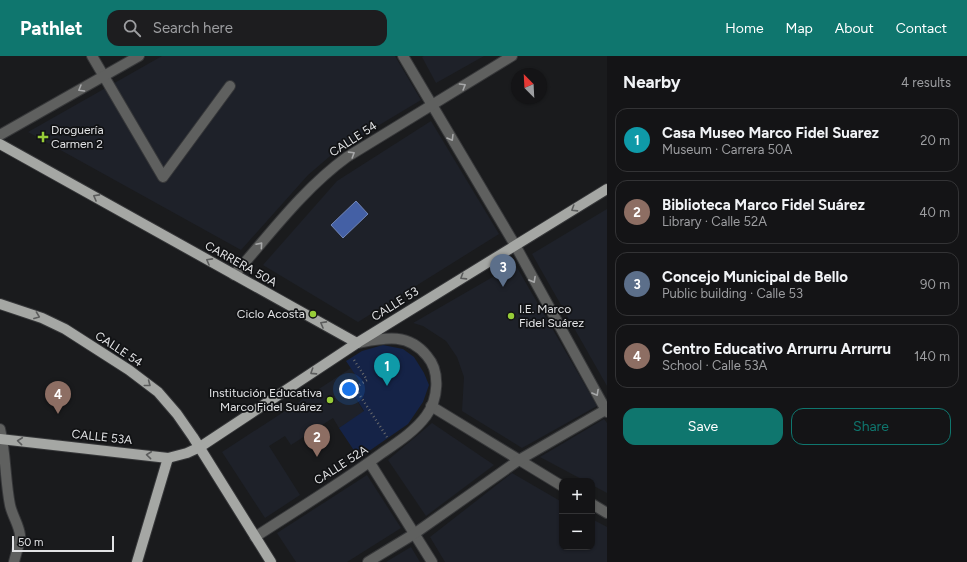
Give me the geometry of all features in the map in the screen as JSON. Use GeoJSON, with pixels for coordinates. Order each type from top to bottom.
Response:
{"type":"FeatureCollection","features":[{"type":"Feature","properties":{"kind":"main road","name":"CARRERA 50A"},"geometry":{"type":"LineString","coordinates":[[0,144],[357,343]]}},
{"type":"Feature","properties":{"kind":"main road","name":"CALLE 53"},"geometry":{"type":"LineString","coordinates":[[200,447],[357,343],[607,188]]}},
{"type":"Feature","properties":{"kind":"main road","name":"CALLE 54"},"geometry":{"type":"LineString","coordinates":[[0,304],[42,318],[65,329],[149,384],[166,400],[200,447],[271,562]]}},
{"type":"Feature","properties":{"kind":"main road","name":"CALLE 53A"},"geometry":{"type":"LineString","coordinates":[[1,439],[168,458],[188,453],[200,447]]}},
{"type":"Feature","properties":{"kind":"main road"},"geometry":{"type":"LineString","coordinates":[[137,562],[168,458]]}},
{"type":"Feature","properties":{"kind":"street"},"geometry":{"type":"LineString","coordinates":[[92,56],[163,177],[230,86]]}},
{"type":"Feature","properties":{"kind":"street"},"geometry":{"type":"LineString","coordinates":[[0,135],[140,56]]}},
{"type":"Feature","properties":{"kind":"street"},"geometry":{"type":"LineString","coordinates":[[368,562],[414,534],[519,460],[607,410],[515,246],[403,56]]}},
{"type":"Feature","properties":{"kind":"street","name":"CALLE 54"},"geometry":{"type":"LineString","coordinates":[[234,275],[311,186],[328,170],[512,56]]}},
{"type":"Feature","properties":{"kind":"street"},"geometry":{"type":"LineString","coordinates":[[357,343],[387,338],[402,340],[421,348],[431,360],[436,372],[436,387],[431,406],[559,484]]}},
{"type":"Feature","properties":{"kind":"street","name":"CALLE 52A"},"geometry":{"type":"LineString","coordinates":[[255,537],[370,463],[393,446],[410,433],[426,415],[431,406]]}},
{"type":"Feature","properties":{"kind":"street"},"geometry":{"type":"LineString","coordinates":[[0,429],[10,505],[14,519],[19,528],[20,536],[14,562]]}},
{"type":"Feature","properties":{"kind":"street"},"geometry":{"type":"LineString","coordinates":[[370,463],[432,562]]}},
{"type":"Feature","properties":{"kind":"street"},"geometry":{"type":"LineString","coordinates":[[595,506],[607,513]]}},
{"type":"Feature","properties":{"kind":"path"},"geometry":{"type":"LineString","coordinates":[[354,360],[367,380],[355,388],[393,446]]}},
{"type":"Feature","properties":{"kind":"shaded area"},"geometry":{"type":"Polygon","coordinates":[[[162,56],[395,56],[421,100],[336,151],[308,175],[241,250],[28,132],[162,56]]]}},
{"type":"Feature","properties":{"kind":"shaded area"},"geometry":{"type":"Polygon","coordinates":[[[484,56],[436,83],[422,57],[484,56]]]}},
{"type":"Feature","properties":{"kind":"shaded area"},"geometry":{"type":"Polygon","coordinates":[[[431,121],[499,234],[358,322],[263,265],[337,181],[431,121]]]}},
{"type":"Feature","properties":{"kind":"shaded area"},"geometry":{"type":"Polygon","coordinates":[[[356,201],[368,214],[343,238],[331,225],[356,201]]]}},
{"type":"Feature","properties":{"kind":"shaded area"},"geometry":{"type":"Polygon","coordinates":[[[607,209],[607,386],[532,254],[607,209]]]}},
{"type":"Feature","properties":{"kind":"shaded area"},"geometry":{"type":"Polygon","coordinates":[[[515,264],[597,406],[522,448],[462,411],[464,377],[457,357],[446,341],[423,326],[413,323],[515,264]]]}},
{"type":"Feature","properties":{"kind":"shaded area"},"geometry":{"type":"Polygon","coordinates":[[[383,345],[403,349],[414,357],[424,373],[429,385],[423,402],[408,424],[359,458],[339,428],[364,411],[350,389],[360,382],[346,361],[362,351],[383,345]]]}},
{"type":"Feature","properties":{"kind":"shaded area"},"geometry":{"type":"Polygon","coordinates":[[[351,368],[360,382],[350,389],[364,412],[339,428],[333,418],[291,445],[285,436],[269,446],[300,495],[265,518],[222,452],[351,368]]]}},
{"type":"Feature","properties":{"kind":"shaded area"},"geometry":{"type":"Polygon","coordinates":[[[604,419],[607,423],[607,493],[595,487],[595,478],[579,478],[540,457],[604,419]]]}},
{"type":"Feature","properties":{"kind":"shaded area"},"geometry":{"type":"Polygon","coordinates":[[[432,423],[494,465],[426,516],[388,460],[432,423]]]}},
{"type":"Feature","properties":{"kind":"shaded area"},"geometry":{"type":"Polygon","coordinates":[[[512,473],[559,500],[559,550],[595,550],[595,521],[607,527],[607,562],[445,562],[430,537],[512,473]]]}},
{"type":"Feature","properties":{"kind":"shaded area"},"geometry":{"type":"Polygon","coordinates":[[[367,475],[401,528],[347,562],[296,562],[277,533],[367,475]]]}},
{"type":"Feature","properties":{"kind":"shaded area"},"geometry":{"type":"Polygon","coordinates":[[[411,547],[420,562],[386,562],[411,547]]]}},
{"type":"Feature","properties":{"kind":"place","name":"Droguería Carmen 2"},"geometry":{"type":"Point","coordinates":[43,137]}},
{"type":"Feature","properties":{"kind":"place","name":"Concejo Municipal de Bello"},"geometry":{"type":"Point","coordinates":[503,287]}},
{"type":"Feature","properties":{"kind":"place","name":"Ciclo Acosta"},"geometry":{"type":"Point","coordinates":[313,314]}},
{"type":"Feature","properties":{"kind":"place","name":"I.E. Marco Fidel Suárez"},"geometry":{"type":"Point","coordinates":[511,316]}},
{"type":"Feature","properties":{"kind":"place","name":"Casa Museo Marco Fidel Suarez"},"geometry":{"type":"Point","coordinates":[387,386]}},
{"type":"Feature","properties":{"kind":"place","name":"Institución Educativa Marco Fidel Suárez"},"geometry":{"type":"Point","coordinates":[330,400]}},
{"type":"Feature","properties":{"kind":"place","name":"Centro Educativo Arrurru Arrurru"},"geometry":{"type":"Point","coordinates":[58,414]}},
{"type":"Feature","properties":{"kind":"place","name":"Biblioteca Marco Fidel Suárez"},"geometry":{"type":"Point","coordinates":[317,457]}}]}
